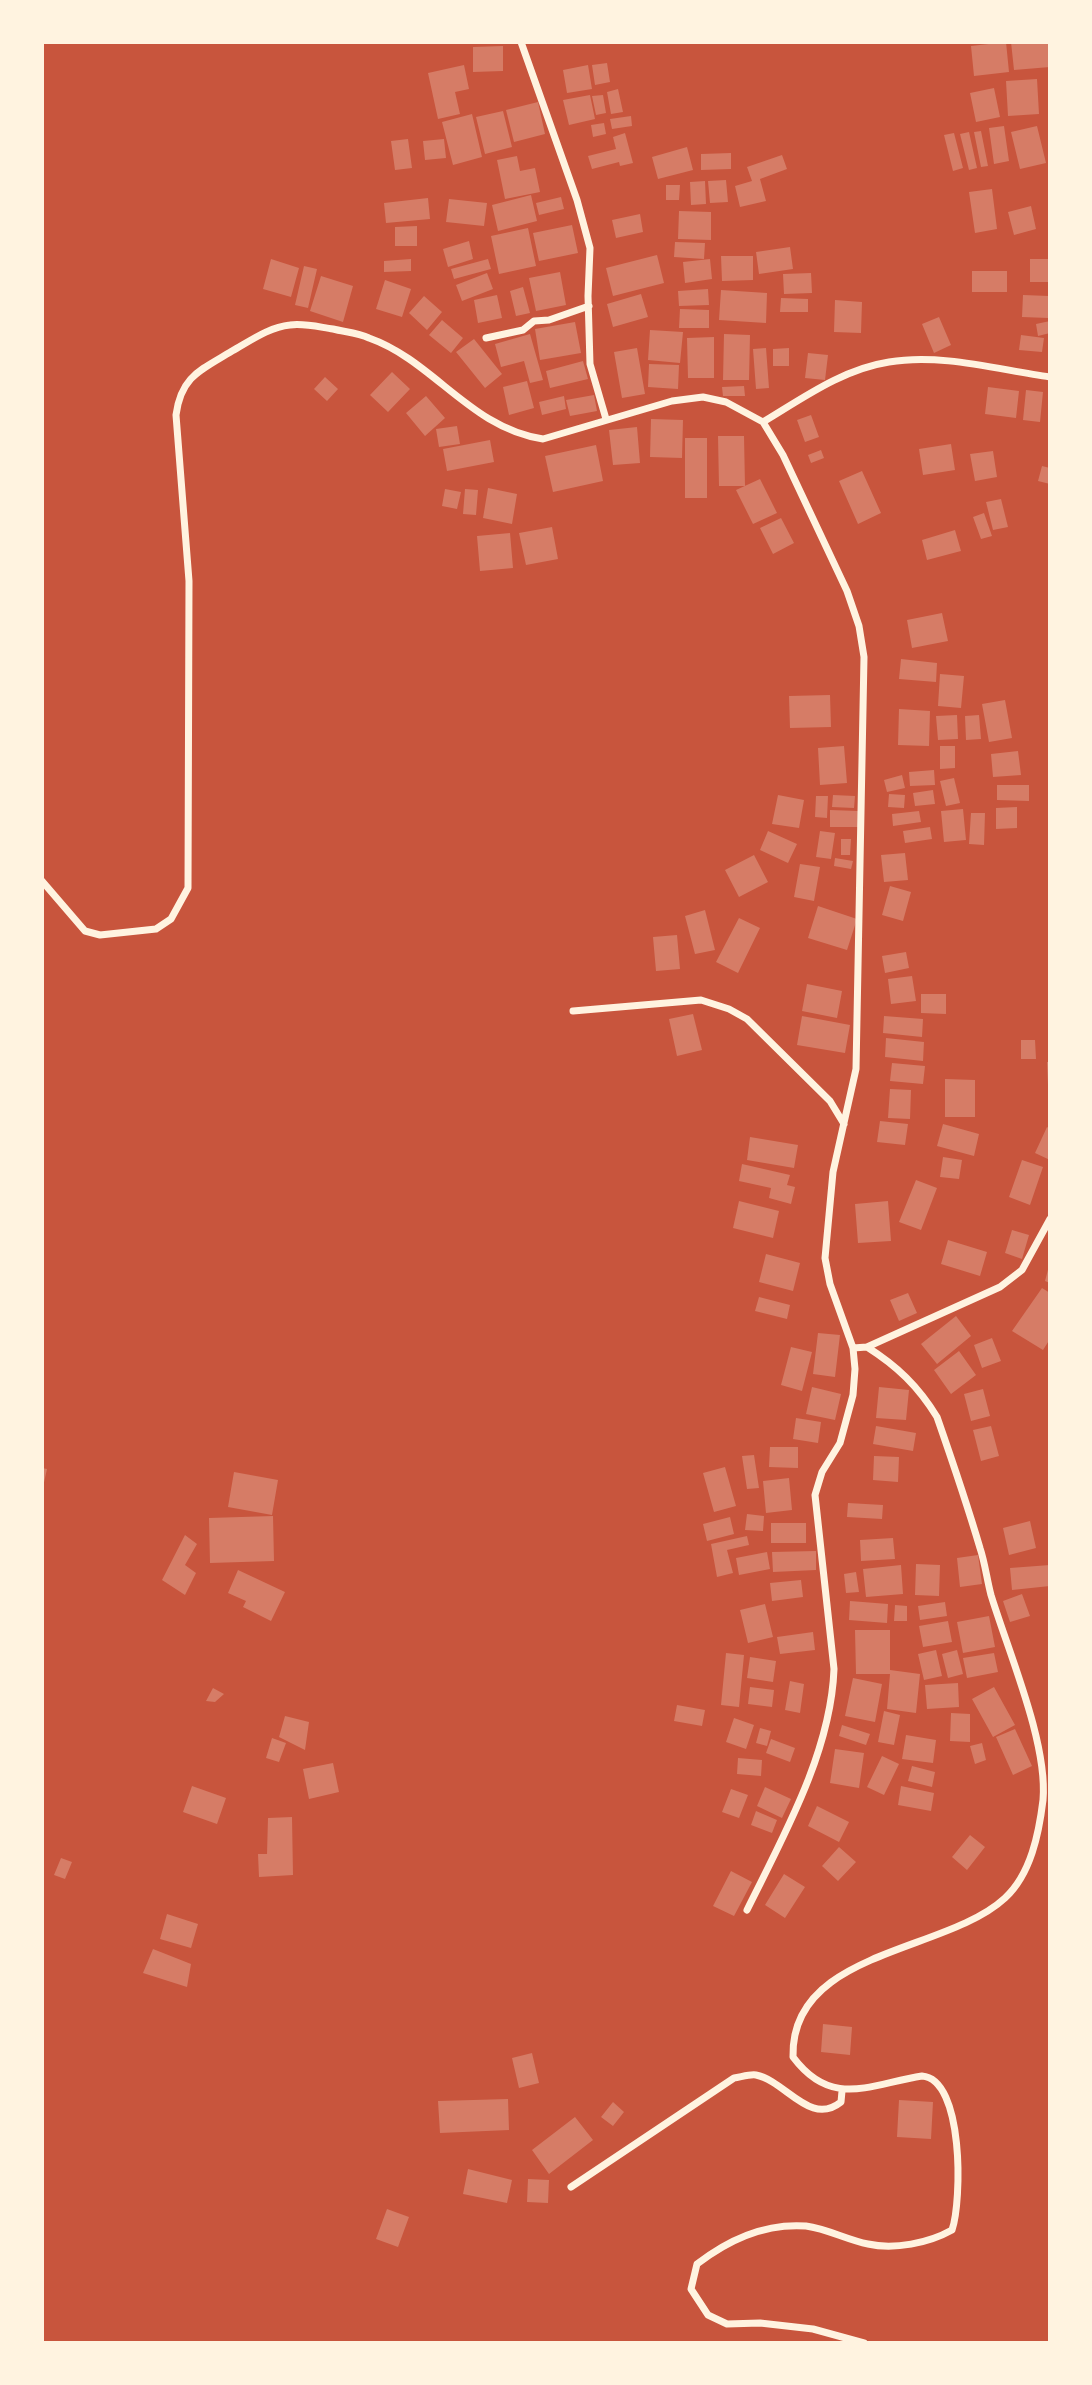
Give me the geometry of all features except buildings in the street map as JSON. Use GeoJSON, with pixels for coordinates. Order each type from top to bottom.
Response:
{"type":"FeatureCollection","features":[{"type":"Feature","properties":{"kind":"street"},"geometry":{"type":"LineString","coordinates":[[521,42],[577,200],[590,248],[591,376],[606,419]]}},
{"type":"Feature","properties":{"kind":"street"},"geometry":{"type":"LineString","coordinates":[[486,338],[523,330],[534,321],[549,320],[589,306]]}},
{"type":"Feature","properties":{"kind":"street"},"geometry":{"type":"LineString","coordinates":[[42,881],[85,931],[100,935],[156,929],[171,919],[188,888],[189,581],[176,415],[179,394],[191,378],[267,332],[290,325],[312,326],[357,334],[382,344],[508,431],[543,439],[672,401],[704,397],[726,402],[764,422],[783,455],[847,591],[859,626],[864,657],[856,1069],[828,1206],[825,1258],[830,1284],[853,1348],[853,1395],[840,1443],[821,1472],[815,1495],[834,1669],[833,1697],[826,1729],[787,1829],[747,1910]]}},
{"type":"Feature","properties":{"kind":"street"},"geometry":{"type":"LineString","coordinates":[[764,422],[830,382],[890,362],[923,359],[1050,377]]}},
{"type":"Feature","properties":{"kind":"street"},"geometry":{"type":"LineString","coordinates":[[573,1012],[701,1000],[729,1009],[747,1019],[830,1101],[845,1125]]}},
{"type":"Feature","properties":{"kind":"street"},"geometry":{"type":"LineString","coordinates":[[853,1348],[867,1347],[1000,1287],[1022,1270],[1050,1219]]}},
{"type":"Feature","properties":{"kind":"street"},"geometry":{"type":"LineString","coordinates":[[864,2343],[813,2329],[760,2323],[727,2324],[708,2315],[691,2289],[697,2264],[716,2249],[749,2233],[805,2226],[868,2244],[891,2246],[940,2237],[952,2230],[958,2212],[958,2156],[948,2105],[938,2082],[931,2077],[922,2076],[842,2091],[829,2088],[801,2067],[793,2057],[796,2027],[806,2008],[820,1991],[849,1971],[908,1945],[949,1931],[1005,1898],[1022,1877],[1032,1855],[1043,1799],[1040,1755],[937,1417],[926,1399],[895,1364],[867,1347]]}},
{"type":"Feature","properties":{"kind":"street"},"geometry":{"type":"LineString","coordinates":[[571,2187],[734,2078],[757,2076],[812,2109],[833,2109],[841,2102],[842,2091]]}}]}
